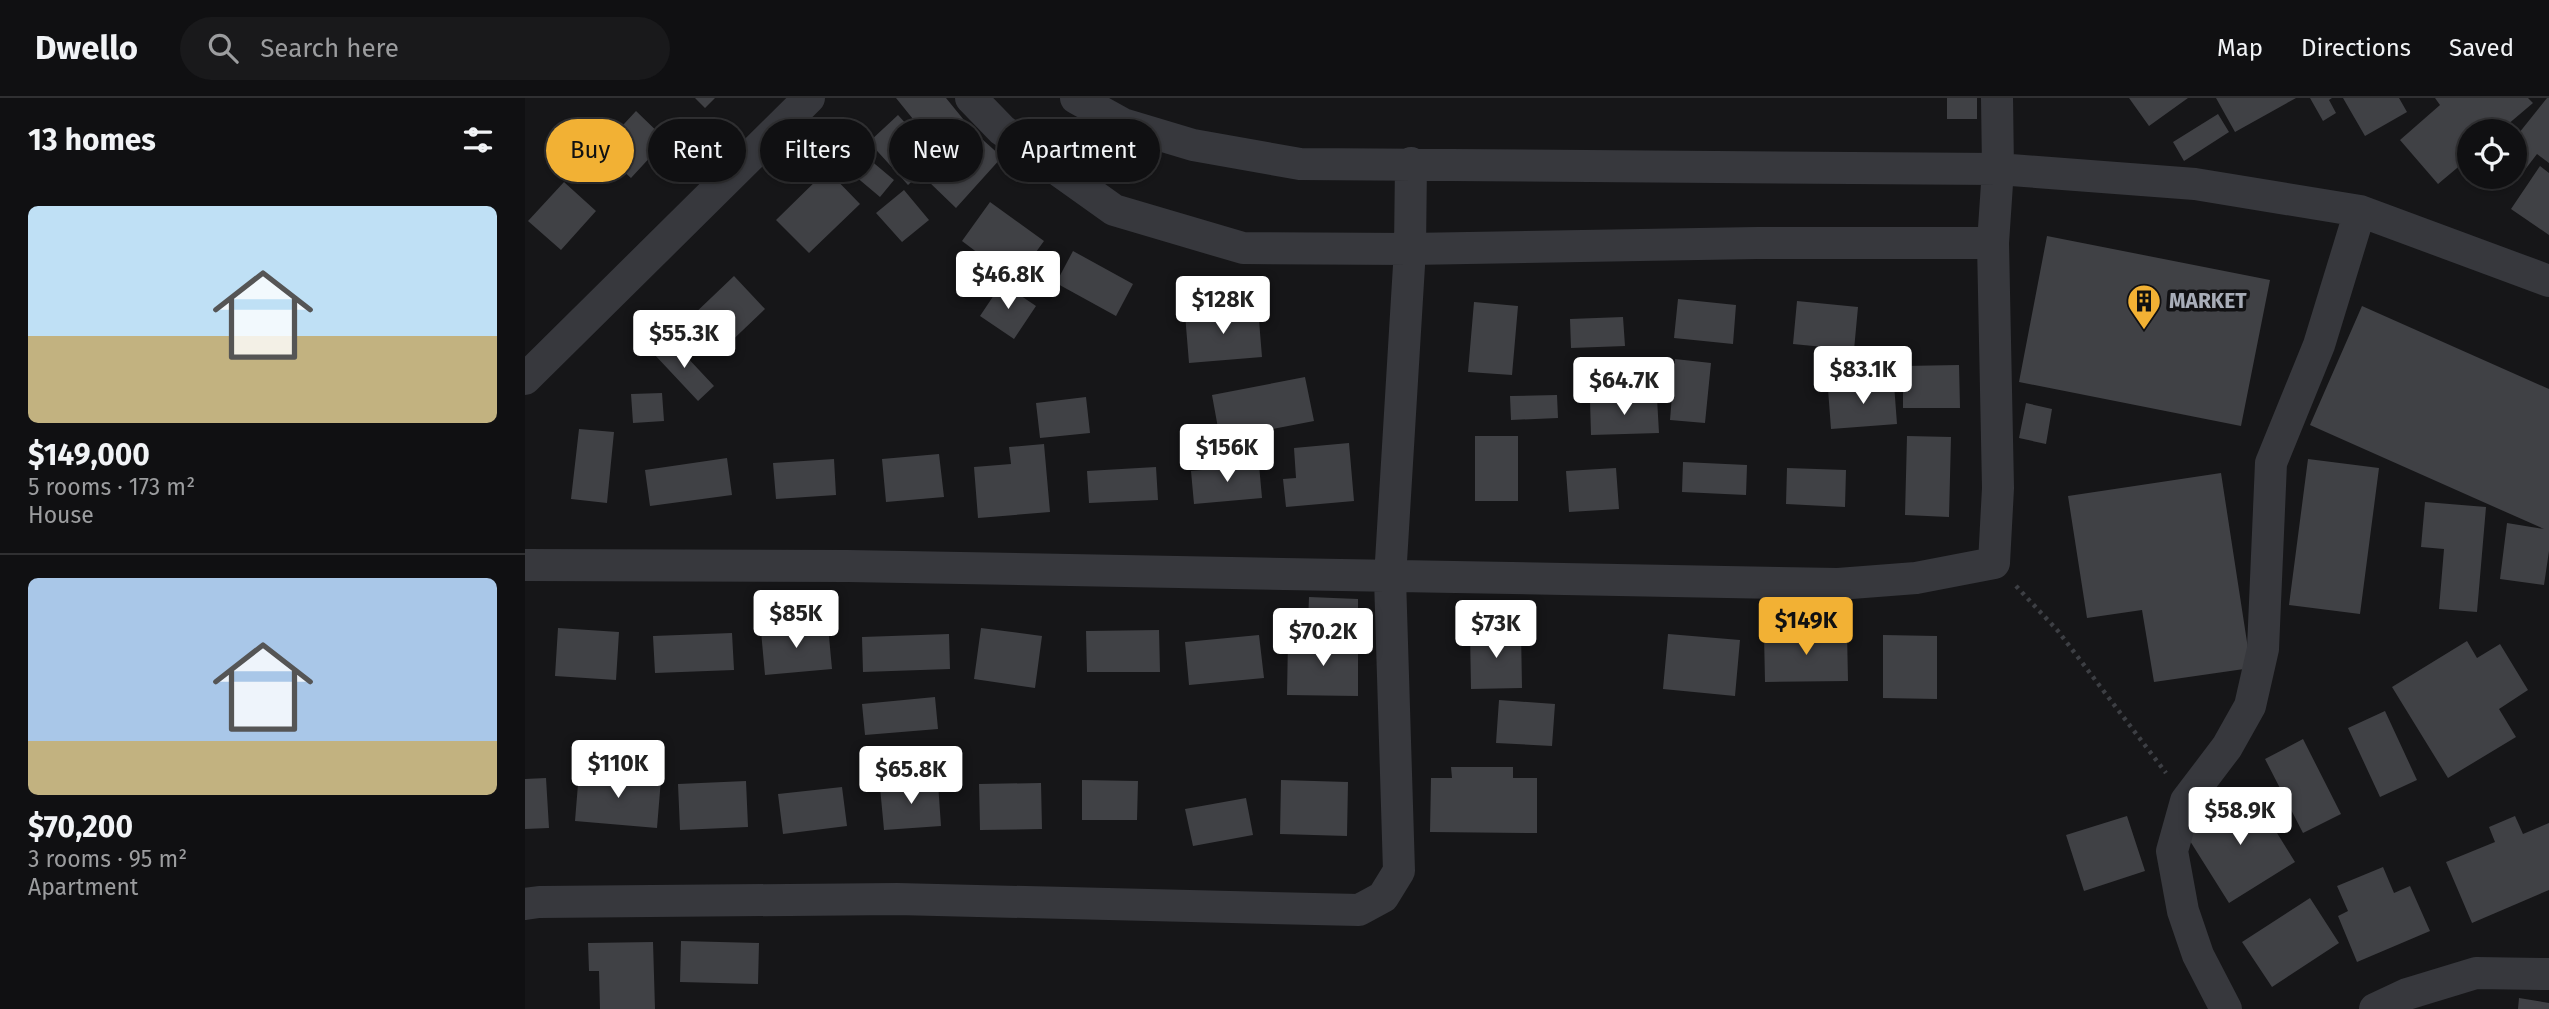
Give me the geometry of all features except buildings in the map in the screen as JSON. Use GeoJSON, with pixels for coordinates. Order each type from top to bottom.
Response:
{"type":"FeatureCollection","features":[{"type":"Feature","properties":{"kind":"street"},"geometry":{"type":"LineString","coordinates":[[525,379],[809,98]]}},
{"type":"Feature","properties":{"kind":"street"},"geometry":{"type":"LineString","coordinates":[[971,98],[1002,130],[1114,209],[1243,248],[1410,249],[1757,243],[1993,243]]}},
{"type":"Feature","properties":{"kind":"street"},"geometry":{"type":"LineString","coordinates":[[1076,98],[1123,124],[1193,145],[1300,164],[1998,169],[2195,184],[2360,211],[2549,281]]}},
{"type":"Feature","properties":{"kind":"street"},"geometry":{"type":"LineString","coordinates":[[525,565],[848,566],[1390,578],[1838,584],[1916,578],[1994,562],[1997,488],[1993,243],[1998,169],[1997,98]]}},
{"type":"Feature","properties":{"kind":"street"},"geometry":{"type":"LineString","coordinates":[[525,904],[897,899],[1359,910],[1383,897],[1399,871],[1390,578],[1410,249],[1411,163]]}},
{"type":"Feature","properties":{"kind":"street"},"geometry":{"type":"LineString","coordinates":[[2226,1009],[2198,955],[2183,911],[2172,851],[2186,801],[2227,747],[2250,706],[2263,649],[2271,463],[2319,345],[2360,211]]}},
{"type":"Feature","properties":{"kind":"street"},"geometry":{"type":"LineString","coordinates":[[2375,1009],[2407,994],[2476,973],[2549,974]]}},
{"type":"Feature","properties":{"kind":"path"},"geometry":{"type":"LineString","coordinates":[[1994,562],[2058,631],[2122,712],[2186,801]]}},
{"type":"Feature","properties":{"kind":"place","name":"MARKET"},"geometry":{"type":"Point","coordinates":[2144,331]}}]}
